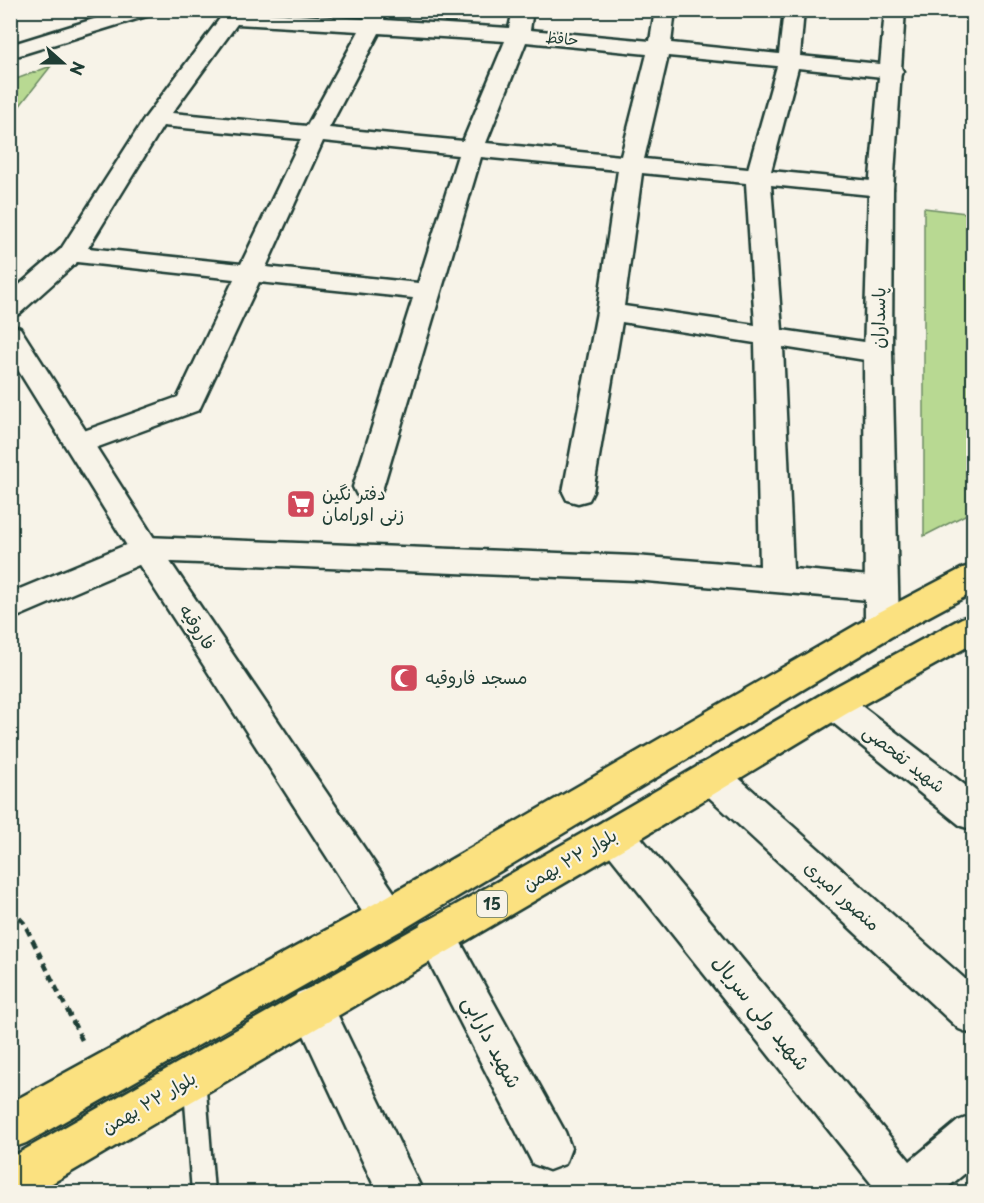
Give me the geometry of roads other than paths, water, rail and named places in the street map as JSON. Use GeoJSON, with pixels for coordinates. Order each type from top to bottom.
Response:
{"type":"FeatureCollection","features":[{"type":"Feature","properties":{"kind":"main road","name":"15"},"geometry":{"type":"LineString","coordinates":[[10,1126],[388,917],[882,626],[974,577]]}},
{"type":"Feature","properties":{"kind":"main road","name":"بلوار ۲۲ بهمن"},"geometry":{"type":"LineString","coordinates":[[10,1183],[615,834],[834,704],[974,627]]}},
{"type":"Feature","properties":{"kind":"street"},"geometry":{"type":"LineString","coordinates":[[10,52],[146,10]]}},
{"type":"Feature","properties":{"kind":"street"},"geometry":{"type":"LineString","coordinates":[[578,492],[610,312],[631,163],[659,49],[665,10]]}},
{"type":"Feature","properties":{"kind":"street"},"geometry":{"type":"LineString","coordinates":[[777,579],[769,337],[758,175],[789,61],[794,10]]}},
{"type":"Feature","properties":{"kind":"street","name":"پاسداران"},"geometry":{"type":"LineString","coordinates":[[882,626],[878,353],[881,189],[895,10]]}},
{"type":"Feature","properties":{"kind":"street"},"geometry":{"type":"LineString","coordinates":[[10,40],[96,11]]}},
{"type":"Feature","properties":{"kind":"street"},"geometry":{"type":"LineString","coordinates":[[10,308],[71,254],[156,118],[231,14]]}},
{"type":"Feature","properties":{"kind":"street","name":"حافظ"},"geometry":{"type":"LineString","coordinates":[[231,14],[521,23],[659,49],[891,71]]}},
{"type":"Feature","properties":{"kind":"street"},"geometry":{"type":"LineString","coordinates":[[80,443],[189,403],[315,133],[374,18]]}},
{"type":"Feature","properties":{"kind":"street"},"geometry":{"type":"LineString","coordinates":[[368,487],[472,148],[521,23]]}},
{"type":"Feature","properties":{"kind":"street"},"geometry":{"type":"LineString","coordinates":[[156,118],[758,175],[881,189]]}},
{"type":"Feature","properties":{"kind":"street"},"geometry":{"type":"LineString","coordinates":[[71,254],[428,292]]}},
{"type":"Feature","properties":{"kind":"street"},"geometry":{"type":"LineString","coordinates":[[610,312],[878,353]]}},
{"type":"Feature","properties":{"kind":"street","name":"فاروقیه"},"geometry":{"type":"LineString","coordinates":[[10,334],[145,549],[388,917]]}},
{"type":"Feature","properties":{"kind":"street"},"geometry":{"type":"LineString","coordinates":[[10,607],[145,549],[635,568],[880,589]]}},
{"type":"Feature","properties":{"kind":"street","name":"شهید تفحصی"},"geometry":{"type":"LineString","coordinates":[[834,704],[974,814]]}},
{"type":"Feature","properties":{"kind":"street","name":"منصور امیری"},"geometry":{"type":"LineString","coordinates":[[711,776],[974,1015]]}},
{"type":"Feature","properties":{"kind":"street","name":"شهید ولی سریال"},"geometry":{"type":"LineString","coordinates":[[615,834],[907,1192]]}},
{"type":"Feature","properties":{"kind":"street","name":"شهید دارابی"},"geometry":{"type":"LineString","coordinates":[[436,936],[549,1148]]}},
{"type":"Feature","properties":{"kind":"street"},"geometry":{"type":"LineString","coordinates":[[312,1007],[399,1192]]}},
{"type":"Feature","properties":{"kind":"street"},"geometry":{"type":"LineString","coordinates":[[907,1192],[974,1137]]}},
{"type":"Feature","properties":{"kind":"lane"},"geometry":{"type":"LineString","coordinates":[[194,1076],[203,1192]]}},
{"type":"Feature","properties":{"kind":"place","name":"دفتر نگین زنی اورامان"},"geometry":{"type":"Point","coordinates":[301,504]}},
{"type":"Feature","properties":{"kind":"place","name":"مسجد فاروقیه"},"geometry":{"type":"Point","coordinates":[404,678]}}]}
